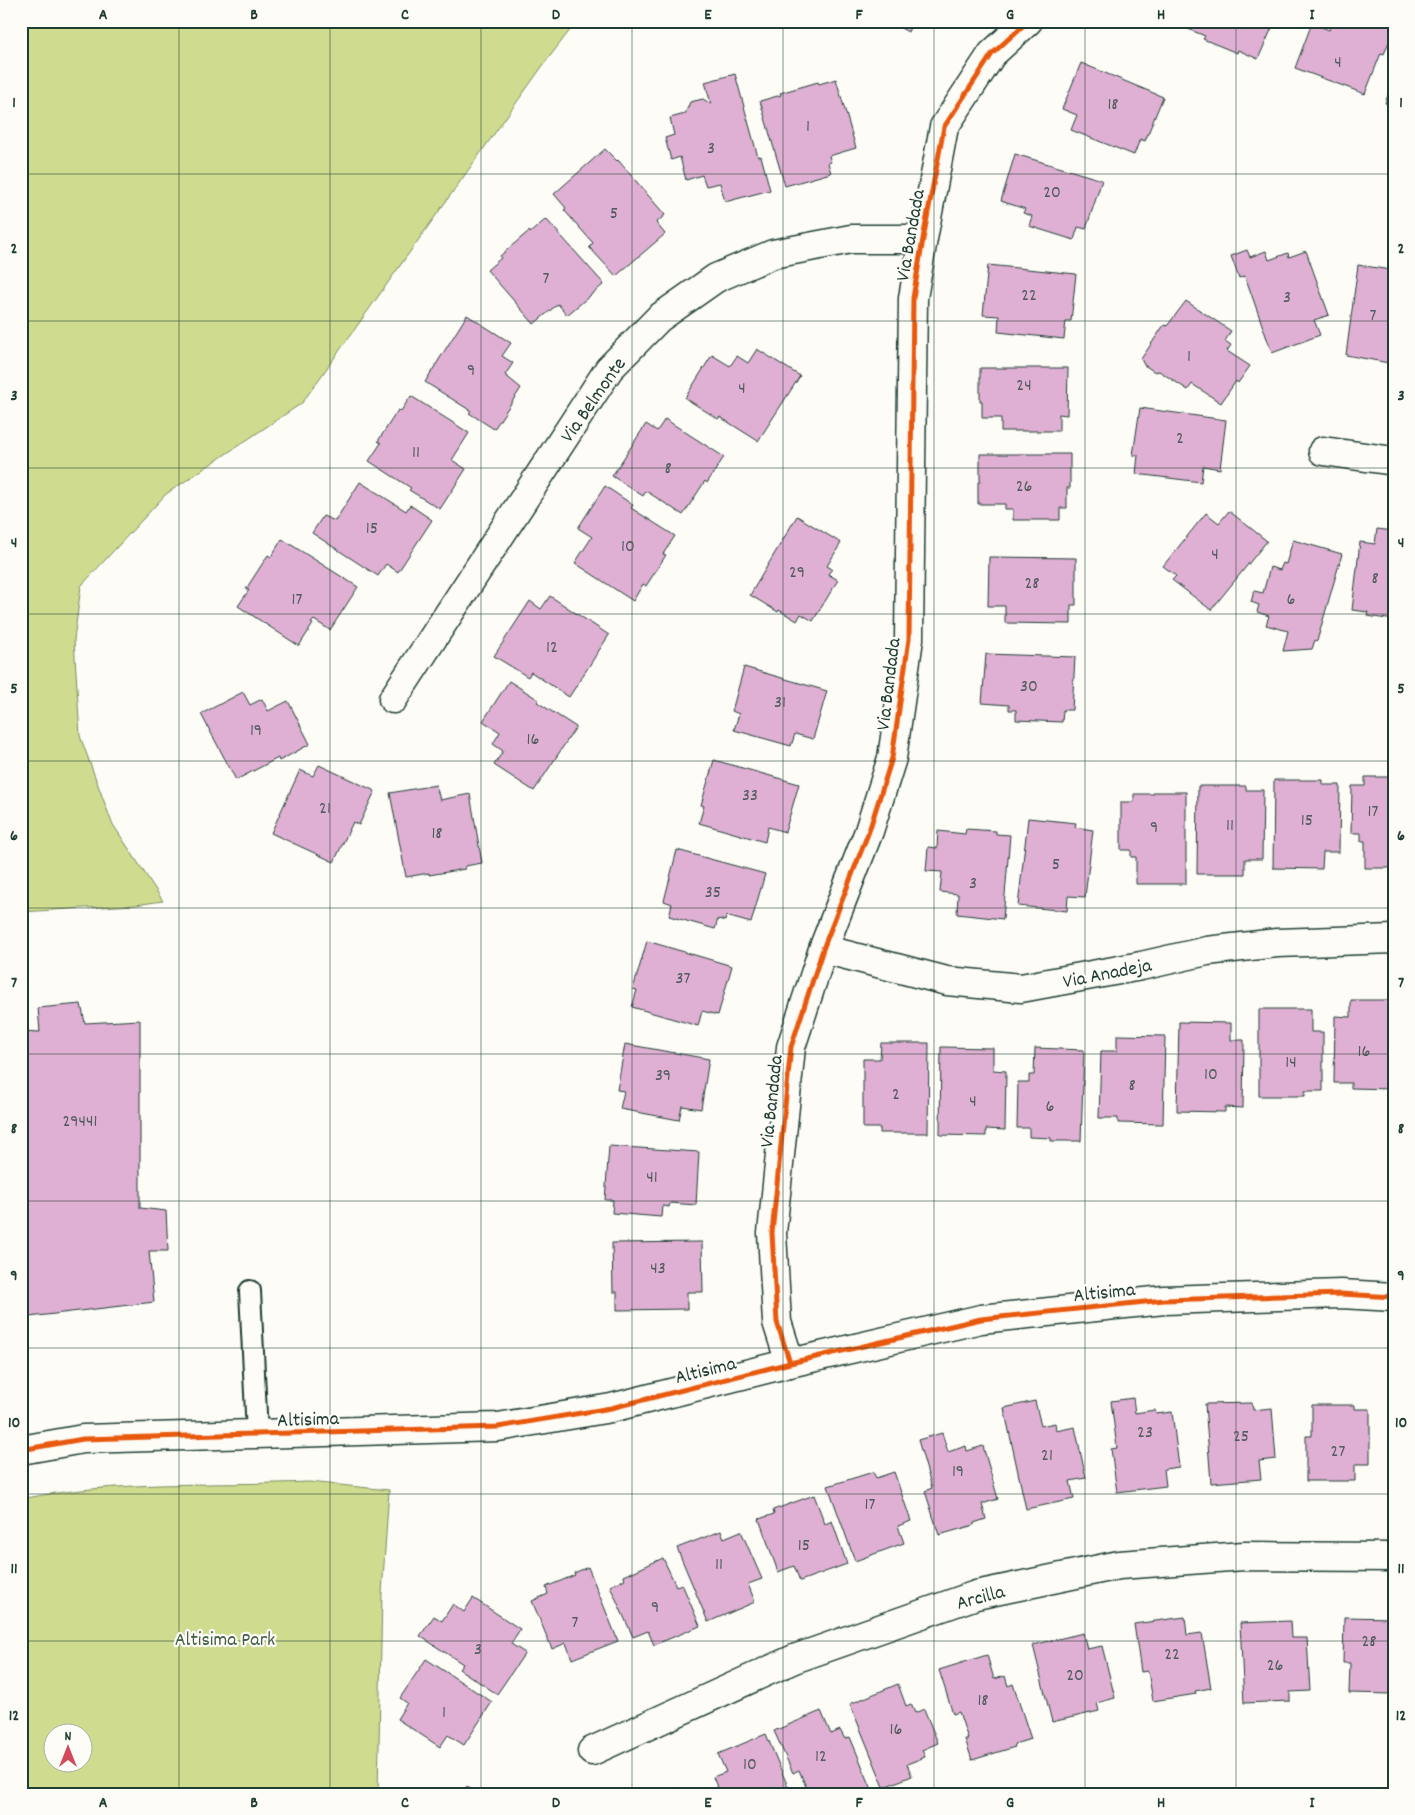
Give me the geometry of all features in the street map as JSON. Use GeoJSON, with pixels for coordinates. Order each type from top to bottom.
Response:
{"type":"FeatureCollection","features":[{"type":"Feature","properties":{"kind":"street","name":"Via Bandada"},"geometry":{"type":"LineString","coordinates":[[790,1363],[777,1322],[772,1233],[791,1047],[823,949],[869,831],[894,749],[909,639],[913,298],[923,239],[944,126],[992,54],[1028,21]]}},
{"type":"Feature","properties":{"kind":"street","name":"Via Belmonte"},"geometry":{"type":"LineString","coordinates":[[393,699],[609,369],[659,318],[716,278],[773,254],[851,239],[923,239]]}},
{"type":"Feature","properties":{"kind":"street"},"geometry":{"type":"LineString","coordinates":[[1323,451],[1394,461]]}},
{"type":"Feature","properties":{"kind":"street","name":"Via Anadeja"},"geometry":{"type":"LineString","coordinates":[[823,949],[947,981],[1021,988],[1141,966],[1207,951],[1276,943],[1394,939]]}},
{"type":"Feature","properties":{"kind":"street","name":"Altisima"},"geometry":{"type":"LineString","coordinates":[[21,1450],[83,1439],[498,1427],[612,1408],[790,1363],[981,1319],[1164,1300],[1341,1294],[1394,1297]]}},
{"type":"Feature","properties":{"kind":"street","name":"Arcilla"},"geometry":{"type":"LineString","coordinates":[[592,1750],[794,1659],[976,1595],[1119,1565],[1244,1556],[1394,1557]]}},
{"type":"Feature","properties":{"kind":"lane"},"geometry":{"type":"LineString","coordinates":[[250,1291],[257,1434]]}},
{"type":"Feature","properties":{"kind":"green space"},"geometry":{"type":"Polygon","coordinates":[[[21,21],[577,21],[544,64],[302,403],[166,494],[81,586],[74,640],[80,736],[112,823],[163,901],[135,905],[21,912],[21,21]]]}},
{"type":"Feature","properties":{"kind":"green space","name":"Altisima Park"},"geometry":{"type":"Polygon","coordinates":[[[309,1482],[389,1490],[382,1593],[378,1794],[21,1794],[21,1499],[93,1489],[165,1485],[309,1482]]]}},
{"type":"Feature","properties":{"kind":"building"},"geometry":{"type":"Polygon","coordinates":[[[888,21],[913,21],[908,32],[888,21]]]}},
{"type":"Feature","properties":{"kind":"building"},"geometry":{"type":"Polygon","coordinates":[[[1191,21],[1275,21],[1258,59],[1238,50],[1237,53],[1203,39],[1205,36],[1188,29],[1191,21]]]}},
{"type":"Feature","properties":{"kind":"building"},"geometry":{"type":"Polygon","coordinates":[[[1332,21],[1345,23],[1346,21],[1394,21],[1394,30],[1384,54],[1381,53],[1365,94],[1295,68],[1312,23],[1329,30],[1332,21]]]}},
{"type":"Feature","properties":{"kind":"building"},"geometry":{"type":"Polygon","coordinates":[[[1081,63],[1163,97],[1145,141],[1140,139],[1134,155],[1071,130],[1077,115],[1062,109],[1081,63]]]}},
{"type":"Feature","properties":{"kind":"building"},"geometry":{"type":"Polygon","coordinates":[[[735,74],[758,157],[761,156],[770,190],[725,202],[720,183],[706,186],[702,175],[686,180],[680,157],[671,160],[665,138],[674,135],[670,118],[685,114],[690,102],[703,99],[711,104],[705,82],[735,74]]]}},
{"type":"Feature","properties":{"kind":"building"},"geometry":{"type":"Polygon","coordinates":[[[836,79],[856,148],[829,156],[831,162],[828,163],[831,173],[785,186],[760,101],[818,82],[819,84],[836,79]]]}},
{"type":"Feature","properties":{"kind":"building"},"geometry":{"type":"Polygon","coordinates":[[[1394,80],[1394,106],[1385,103],[1394,80]]]}},
{"type":"Feature","properties":{"kind":"building"},"geometry":{"type":"Polygon","coordinates":[[[605,149],[618,160],[665,215],[656,223],[665,234],[616,276],[589,247],[593,243],[564,210],[566,208],[554,194],[605,149]]]}},
{"type":"Feature","properties":{"kind":"building"},"geometry":{"type":"Polygon","coordinates":[[[1015,154],[1102,180],[1086,229],[1078,227],[1074,240],[1029,226],[1032,216],[1023,213],[1025,209],[1001,201],[1015,154]]]}},
{"type":"Feature","properties":{"kind":"building"},"geometry":{"type":"Polygon","coordinates":[[[546,219],[604,284],[567,315],[558,304],[534,324],[487,270],[501,258],[500,256],[546,219]]]}},
{"type":"Feature","properties":{"kind":"building"},"geometry":{"type":"Polygon","coordinates":[[[1247,250],[1250,257],[1266,251],[1269,260],[1288,253],[1289,257],[1306,251],[1329,315],[1314,320],[1320,335],[1272,353],[1245,276],[1239,278],[1231,256],[1247,250]]]}},
{"type":"Feature","properties":{"kind":"building"},"geometry":{"type":"Polygon","coordinates":[[[988,265],[1076,274],[1071,321],[1066,321],[1064,339],[998,332],[999,316],[983,315],[988,265]]]}},
{"type":"Feature","properties":{"kind":"building"},"geometry":{"type":"Polygon","coordinates":[[[1358,265],[1391,270],[1391,273],[1394,274],[1394,364],[1346,355],[1358,265]]]}},
{"type":"Feature","properties":{"kind":"building"},"geometry":{"type":"Polygon","coordinates":[[[1186,301],[1231,331],[1225,341],[1231,345],[1227,351],[1250,366],[1238,383],[1236,381],[1221,403],[1192,384],[1188,390],[1159,371],[1155,372],[1144,365],[1141,359],[1164,325],[1167,326],[1186,301]]]}},
{"type":"Feature","properties":{"kind":"building"},"geometry":{"type":"Polygon","coordinates":[[[467,315],[511,343],[502,356],[513,363],[505,375],[521,388],[494,429],[469,413],[471,411],[425,382],[467,315]]]}},
{"type":"Feature","properties":{"kind":"building"},"geometry":{"type":"Polygon","coordinates":[[[757,349],[800,376],[758,441],[685,398],[712,355],[730,366],[737,356],[748,363],[757,349]]]}},
{"type":"Feature","properties":{"kind":"building"},"geometry":{"type":"Polygon","coordinates":[[[980,368],[1068,368],[1067,415],[1059,414],[1059,431],[1001,431],[1001,418],[982,418],[980,368]]]}},
{"type":"Feature","properties":{"kind":"building"},"geometry":{"type":"Polygon","coordinates":[[[411,396],[469,433],[452,460],[466,469],[440,509],[409,490],[411,488],[369,461],[381,443],[378,441],[398,410],[401,411],[411,396]]]}},
{"type":"Feature","properties":{"kind":"building"},"geometry":{"type":"Polygon","coordinates":[[[1140,408],[1226,420],[1220,469],[1203,466],[1201,482],[1136,474],[1138,455],[1133,455],[1140,408]]]}},
{"type":"Feature","properties":{"kind":"building"},"geometry":{"type":"Polygon","coordinates":[[[665,419],[724,457],[707,483],[705,481],[683,515],[646,491],[643,496],[612,476],[646,424],[657,431],[665,419]]]}},
{"type":"Feature","properties":{"kind":"building"},"geometry":{"type":"Polygon","coordinates":[[[980,454],[1070,454],[1070,488],[1067,488],[1067,508],[1060,508],[1060,520],[1013,520],[1013,509],[1005,509],[1005,504],[978,504],[980,454]]]}},
{"type":"Feature","properties":{"kind":"building"},"geometry":{"type":"Polygon","coordinates":[[[360,482],[406,511],[410,505],[432,520],[398,572],[386,564],[378,576],[312,533],[323,516],[335,521],[360,482]]]}},
{"type":"Feature","properties":{"kind":"building"},"geometry":{"type":"Polygon","coordinates":[[[605,486],[633,505],[631,508],[675,536],[663,554],[666,555],[646,586],[643,584],[633,601],[575,563],[592,537],[578,528],[605,486]]]}},
{"type":"Feature","properties":{"kind":"building"},"geometry":{"type":"Polygon","coordinates":[[[1229,511],[1267,541],[1211,610],[1172,580],[1176,576],[1163,566],[1206,513],[1219,523],[1229,511]]]}},
{"type":"Feature","properties":{"kind":"building"},"geometry":{"type":"Polygon","coordinates":[[[797,516],[841,543],[827,566],[832,569],[828,574],[838,580],[813,621],[801,614],[797,621],[750,595],[797,516]]]}},
{"type":"Feature","properties":{"kind":"building"},"geometry":{"type":"Polygon","coordinates":[[[1377,529],[1394,531],[1394,620],[1367,616],[1368,612],[1352,610],[1360,542],[1375,544],[1377,529]]]}},
{"type":"Feature","properties":{"kind":"building"},"geometry":{"type":"Polygon","coordinates":[[[282,539],[358,587],[330,630],[314,620],[299,646],[238,606],[249,590],[246,589],[268,555],[271,557],[282,539]]]}},
{"type":"Feature","properties":{"kind":"building"},"geometry":{"type":"Polygon","coordinates":[[[1293,540],[1342,554],[1317,641],[1315,640],[1312,649],[1283,651],[1288,631],[1266,625],[1269,616],[1257,612],[1259,605],[1251,602],[1254,591],[1263,593],[1270,567],[1280,570],[1283,563],[1286,564],[1293,540]]]}},
{"type":"Feature","properties":{"kind":"building"},"geometry":{"type":"Polygon","coordinates":[[[989,557],[1076,558],[1076,605],[1071,605],[1071,624],[1005,623],[1005,606],[988,606],[989,557]]]}},
{"type":"Feature","properties":{"kind":"building"},"geometry":{"type":"Polygon","coordinates":[[[550,596],[609,635],[569,697],[531,672],[528,677],[494,656],[530,601],[541,609],[550,596]]]}},
{"type":"Feature","properties":{"kind":"building"},"geometry":{"type":"Polygon","coordinates":[[[986,654],[1075,657],[1072,710],[1063,710],[1062,722],[1016,720],[1016,710],[1009,710],[1009,705],[982,703],[986,654]]]}},
{"type":"Feature","properties":{"kind":"building"},"geometry":{"type":"Polygon","coordinates":[[[744,667],[827,691],[813,739],[795,734],[791,746],[734,730],[739,714],[732,711],[744,667]]]}},
{"type":"Feature","properties":{"kind":"building"},"geometry":{"type":"Polygon","coordinates":[[[509,681],[576,727],[534,791],[494,765],[503,751],[493,744],[500,732],[483,721],[509,681]]]}},
{"type":"Feature","properties":{"kind":"building"},"geometry":{"type":"Polygon","coordinates":[[[243,692],[250,705],[262,699],[268,711],[288,701],[310,744],[279,761],[278,758],[236,780],[201,714],[243,692]]]}},
{"type":"Feature","properties":{"kind":"building"},"geometry":{"type":"Polygon","coordinates":[[[714,760],[799,784],[785,832],[768,827],[765,842],[699,823],[704,806],[701,805],[714,760]]]}},
{"type":"Feature","properties":{"kind":"building"},"geometry":{"type":"Polygon","coordinates":[[[319,765],[375,791],[359,825],[353,822],[334,862],[271,833],[300,770],[313,776],[319,765]]]}},
{"type":"Feature","properties":{"kind":"building"},"geometry":{"type":"Polygon","coordinates":[[[1365,777],[1394,777],[1394,868],[1365,868],[1365,841],[1361,841],[1361,833],[1351,833],[1352,786],[1365,786],[1365,777]]]}},
{"type":"Feature","properties":{"kind":"building"},"geometry":{"type":"Polygon","coordinates":[[[1274,780],[1323,780],[1323,785],[1340,785],[1339,852],[1323,852],[1322,869],[1273,868],[1274,780]]]}},
{"type":"Feature","properties":{"kind":"building"},"geometry":{"type":"Polygon","coordinates":[[[436,785],[440,800],[470,794],[482,863],[465,866],[465,869],[406,877],[390,793],[436,785]]]}},
{"type":"Feature","properties":{"kind":"building"},"geometry":{"type":"Polygon","coordinates":[[[1198,786],[1246,786],[1246,790],[1263,790],[1262,859],[1245,859],[1245,874],[1197,874],[1198,786]]]}},
{"type":"Feature","properties":{"kind":"building"},"geometry":{"type":"Polygon","coordinates":[[[1154,792],[1186,792],[1186,884],[1136,884],[1136,857],[1131,857],[1131,850],[1121,850],[1121,802],[1134,802],[1134,794],[1154,794],[1154,792]]]}},
{"type":"Feature","properties":{"kind":"building"},"geometry":{"type":"Polygon","coordinates":[[[1028,818],[1076,823],[1075,827],[1093,830],[1085,897],[1068,896],[1067,911],[1018,906],[1028,818]]]}},
{"type":"Feature","properties":{"kind":"building"},"geometry":{"type":"Polygon","coordinates":[[[966,829],[996,831],[996,834],[1010,835],[1003,919],[957,914],[958,894],[940,892],[942,872],[926,871],[928,847],[937,848],[938,831],[965,834],[966,829]]]}},
{"type":"Feature","properties":{"kind":"building"},"geometry":{"type":"Polygon","coordinates":[[[677,850],[765,874],[751,923],[726,916],[725,921],[718,919],[715,929],[669,916],[672,904],[664,901],[677,850]]]}},
{"type":"Feature","properties":{"kind":"building"},"geometry":{"type":"Polygon","coordinates":[[[647,941],[732,966],[718,1015],[702,1011],[698,1026],[632,1007],[637,990],[633,989],[647,941]]]}},
{"type":"Feature","properties":{"kind":"building"},"geometry":{"type":"Polygon","coordinates":[[[1351,1000],[1394,1000],[1394,1089],[1351,1088],[1351,1083],[1334,1083],[1335,1016],[1351,1017],[1351,1000]]]}},
{"type":"Feature","properties":{"kind":"building"},"geometry":{"type":"Polygon","coordinates":[[[81,1004],[85,1023],[140,1020],[140,1208],[166,1211],[168,1251],[149,1251],[154,1302],[21,1318],[21,1031],[40,1032],[38,1008],[81,1004]]]}},
{"type":"Feature","properties":{"kind":"building"},"geometry":{"type":"Polygon","coordinates":[[[1259,1009],[1311,1009],[1311,1032],[1323,1032],[1323,1091],[1305,1091],[1305,1096],[1259,1096],[1259,1009]]]}},
{"type":"Feature","properties":{"kind":"building"},"geometry":{"type":"Polygon","coordinates":[[[1179,1022],[1231,1023],[1231,1040],[1244,1040],[1243,1108],[1225,1107],[1225,1112],[1177,1111],[1179,1022]]]}},
{"type":"Feature","properties":{"kind":"building"},"geometry":{"type":"Polygon","coordinates":[[[1117,1035],[1165,1036],[1163,1124],[1118,1123],[1118,1118],[1099,1118],[1101,1051],[1117,1051],[1117,1035]]]}},
{"type":"Feature","properties":{"kind":"building"},"geometry":{"type":"Polygon","coordinates":[[[881,1043],[929,1043],[928,1133],[880,1133],[880,1128],[863,1128],[863,1059],[880,1059],[881,1043]]]}},
{"type":"Feature","properties":{"kind":"building"},"geometry":{"type":"Polygon","coordinates":[[[625,1044],[709,1059],[701,1109],[682,1106],[679,1120],[620,1109],[624,1091],[617,1090],[625,1044]]]}},
{"type":"Feature","properties":{"kind":"building"},"geometry":{"type":"Polygon","coordinates":[[[941,1047],[993,1048],[993,1070],[1006,1071],[1005,1130],[986,1129],[986,1136],[940,1135],[941,1047]]]}},
{"type":"Feature","properties":{"kind":"building"},"geometry":{"type":"Polygon","coordinates":[[[1035,1048],[1084,1050],[1081,1141],[1051,1141],[1051,1138],[1029,1137],[1029,1128],[1017,1128],[1018,1082],[1029,1082],[1029,1075],[1034,1075],[1035,1048]]]}},
{"type":"Feature","properties":{"kind":"building"},"geometry":{"type":"Polygon","coordinates":[[[609,1146],[699,1152],[696,1205],[670,1203],[669,1207],[662,1206],[661,1217],[612,1213],[613,1200],[605,1200],[609,1146]]]}},
{"type":"Feature","properties":{"kind":"building"},"geometry":{"type":"Polygon","coordinates":[[[702,1242],[703,1292],[687,1292],[687,1309],[617,1310],[617,1292],[613,1292],[612,1243],[702,1242]]]}},
{"type":"Feature","properties":{"kind":"building"},"geometry":{"type":"Polygon","coordinates":[[[1133,1398],[1135,1413],[1155,1410],[1156,1414],[1172,1412],[1179,1467],[1164,1469],[1166,1486],[1117,1492],[1111,1449],[1117,1448],[1111,1401],[1133,1398]]]}},
{"type":"Feature","properties":{"kind":"building"},"geometry":{"type":"Polygon","coordinates":[[[1035,1401],[1041,1426],[1055,1423],[1056,1431],[1075,1427],[1086,1478],[1070,1481],[1074,1499],[1026,1509],[1004,1408],[1035,1401]]]}},
{"type":"Feature","properties":{"kind":"building"},"geometry":{"type":"Polygon","coordinates":[[[1252,1403],[1253,1410],[1272,1408],[1276,1459],[1259,1461],[1261,1479],[1211,1483],[1205,1404],[1252,1403]]]}},
{"type":"Feature","properties":{"kind":"building"},"geometry":{"type":"Polygon","coordinates":[[[1312,1405],[1355,1405],[1355,1409],[1370,1409],[1370,1464],[1355,1464],[1355,1481],[1306,1481],[1306,1436],[1312,1436],[1312,1405]]]}},
{"type":"Feature","properties":{"kind":"building"},"geometry":{"type":"Polygon","coordinates":[[[942,1433],[948,1452],[966,1446],[967,1451],[983,1446],[998,1499],[982,1504],[986,1519],[974,1523],[974,1525],[939,1535],[925,1491],[932,1488],[918,1440],[942,1433]]]}},
{"type":"Feature","properties":{"kind":"building"},"geometry":{"type":"Polygon","coordinates":[[[873,1472],[876,1478],[894,1472],[911,1521],[898,1526],[904,1543],[855,1561],[828,1486],[873,1472]]]}},
{"type":"Feature","properties":{"kind":"building"},"geometry":{"type":"Polygon","coordinates":[[[814,1495],[825,1524],[832,1521],[847,1564],[800,1581],[794,1566],[778,1572],[759,1519],[774,1514],[773,1510],[814,1495]]]}},
{"type":"Feature","properties":{"kind":"building"},"geometry":{"type":"Polygon","coordinates":[[[721,1531],[724,1538],[741,1531],[762,1579],[748,1584],[755,1602],[708,1622],[677,1548],[721,1531]]]}},
{"type":"Feature","properties":{"kind":"building"},"geometry":{"type":"Polygon","coordinates":[[[663,1558],[676,1586],[682,1584],[700,1626],[654,1645],[648,1631],[633,1637],[610,1586],[625,1579],[624,1576],[663,1558]]]}},
{"type":"Feature","properties":{"kind":"building"},"geometry":{"type":"Polygon","coordinates":[[[588,1567],[618,1641],[572,1659],[566,1643],[552,1649],[532,1601],[548,1594],[546,1587],[575,1575],[574,1573],[588,1567]]]}},
{"type":"Feature","properties":{"kind":"building"},"geometry":{"type":"Polygon","coordinates":[[[473,1598],[520,1629],[511,1644],[525,1653],[497,1694],[459,1669],[463,1664],[420,1636],[434,1616],[442,1621],[453,1604],[464,1612],[473,1598]]]}},
{"type":"Feature","properties":{"kind":"building"},"geometry":{"type":"Polygon","coordinates":[[[1185,1617],[1187,1635],[1202,1633],[1211,1688],[1195,1691],[1196,1694],[1153,1701],[1148,1671],[1141,1672],[1134,1624],[1185,1617]]]}},
{"type":"Feature","properties":{"kind":"building"},"geometry":{"type":"Polygon","coordinates":[[[1344,1617],[1394,1618],[1394,1691],[1392,1691],[1392,1694],[1349,1693],[1350,1663],[1343,1663],[1344,1617]]]}},
{"type":"Feature","properties":{"kind":"building"},"geometry":{"type":"Polygon","coordinates":[[[1290,1621],[1291,1638],[1307,1638],[1310,1691],[1290,1692],[1290,1701],[1244,1703],[1240,1623],[1290,1621]]]}},
{"type":"Feature","properties":{"kind":"building"},"geometry":{"type":"Polygon","coordinates":[[[1083,1633],[1087,1649],[1102,1646],[1115,1698],[1097,1703],[1099,1711],[1052,1722],[1033,1645],[1083,1633]]]}},
{"type":"Feature","properties":{"kind":"building"},"geometry":{"type":"Polygon","coordinates":[[[987,1655],[994,1679],[1005,1676],[1008,1686],[1013,1684],[1031,1739],[1014,1744],[1015,1747],[972,1760],[965,1739],[968,1739],[959,1712],[953,1714],[939,1670],[987,1655]]]}},
{"type":"Feature","properties":{"kind":"building"},"geometry":{"type":"Polygon","coordinates":[[[426,1659],[492,1702],[464,1745],[448,1735],[440,1747],[397,1719],[407,1703],[400,1698],[426,1659]]]}},
{"type":"Feature","properties":{"kind":"building"},"geometry":{"type":"Polygon","coordinates":[[[898,1684],[906,1706],[911,1704],[915,1713],[924,1709],[938,1743],[922,1750],[925,1757],[907,1764],[912,1776],[884,1787],[850,1704],[898,1684]]]}},
{"type":"Feature","properties":{"kind":"building"},"geometry":{"type":"Polygon","coordinates":[[[821,1711],[831,1734],[840,1730],[845,1739],[850,1737],[873,1792],[868,1794],[809,1794],[799,1770],[793,1773],[774,1731],[821,1711]]]}},
{"type":"Feature","properties":{"kind":"building"},"geometry":{"type":"Polygon","coordinates":[[[766,1734],[791,1794],[720,1794],[713,1777],[726,1772],[718,1754],[766,1734]]]}},
{"type":"Feature","properties":{"kind":"building"},"geometry":{"type":"Polygon","coordinates":[[[467,1786],[477,1794],[460,1794],[467,1786]]]}},
{"type":"Feature","properties":{"kind":"building"},"geometry":{"type":"Polygon","coordinates":[[[680,1788],[683,1794],[666,1794],[680,1788]]]}},
{"type":"Feature","properties":{"kind":"cycle path"},"geometry":{"type":"LineString","coordinates":[[790,1363],[777,1322],[772,1233],[791,1047],[823,949],[869,831],[892,758],[909,639],[913,298],[923,239],[944,127],[992,54],[1028,21]]}},
{"type":"Feature","properties":{"kind":"cycle path"},"geometry":{"type":"LineString","coordinates":[[21,1450],[83,1439],[498,1427],[611,1408],[790,1363],[981,1319],[1164,1300],[1341,1294],[1394,1297]]}}]}
